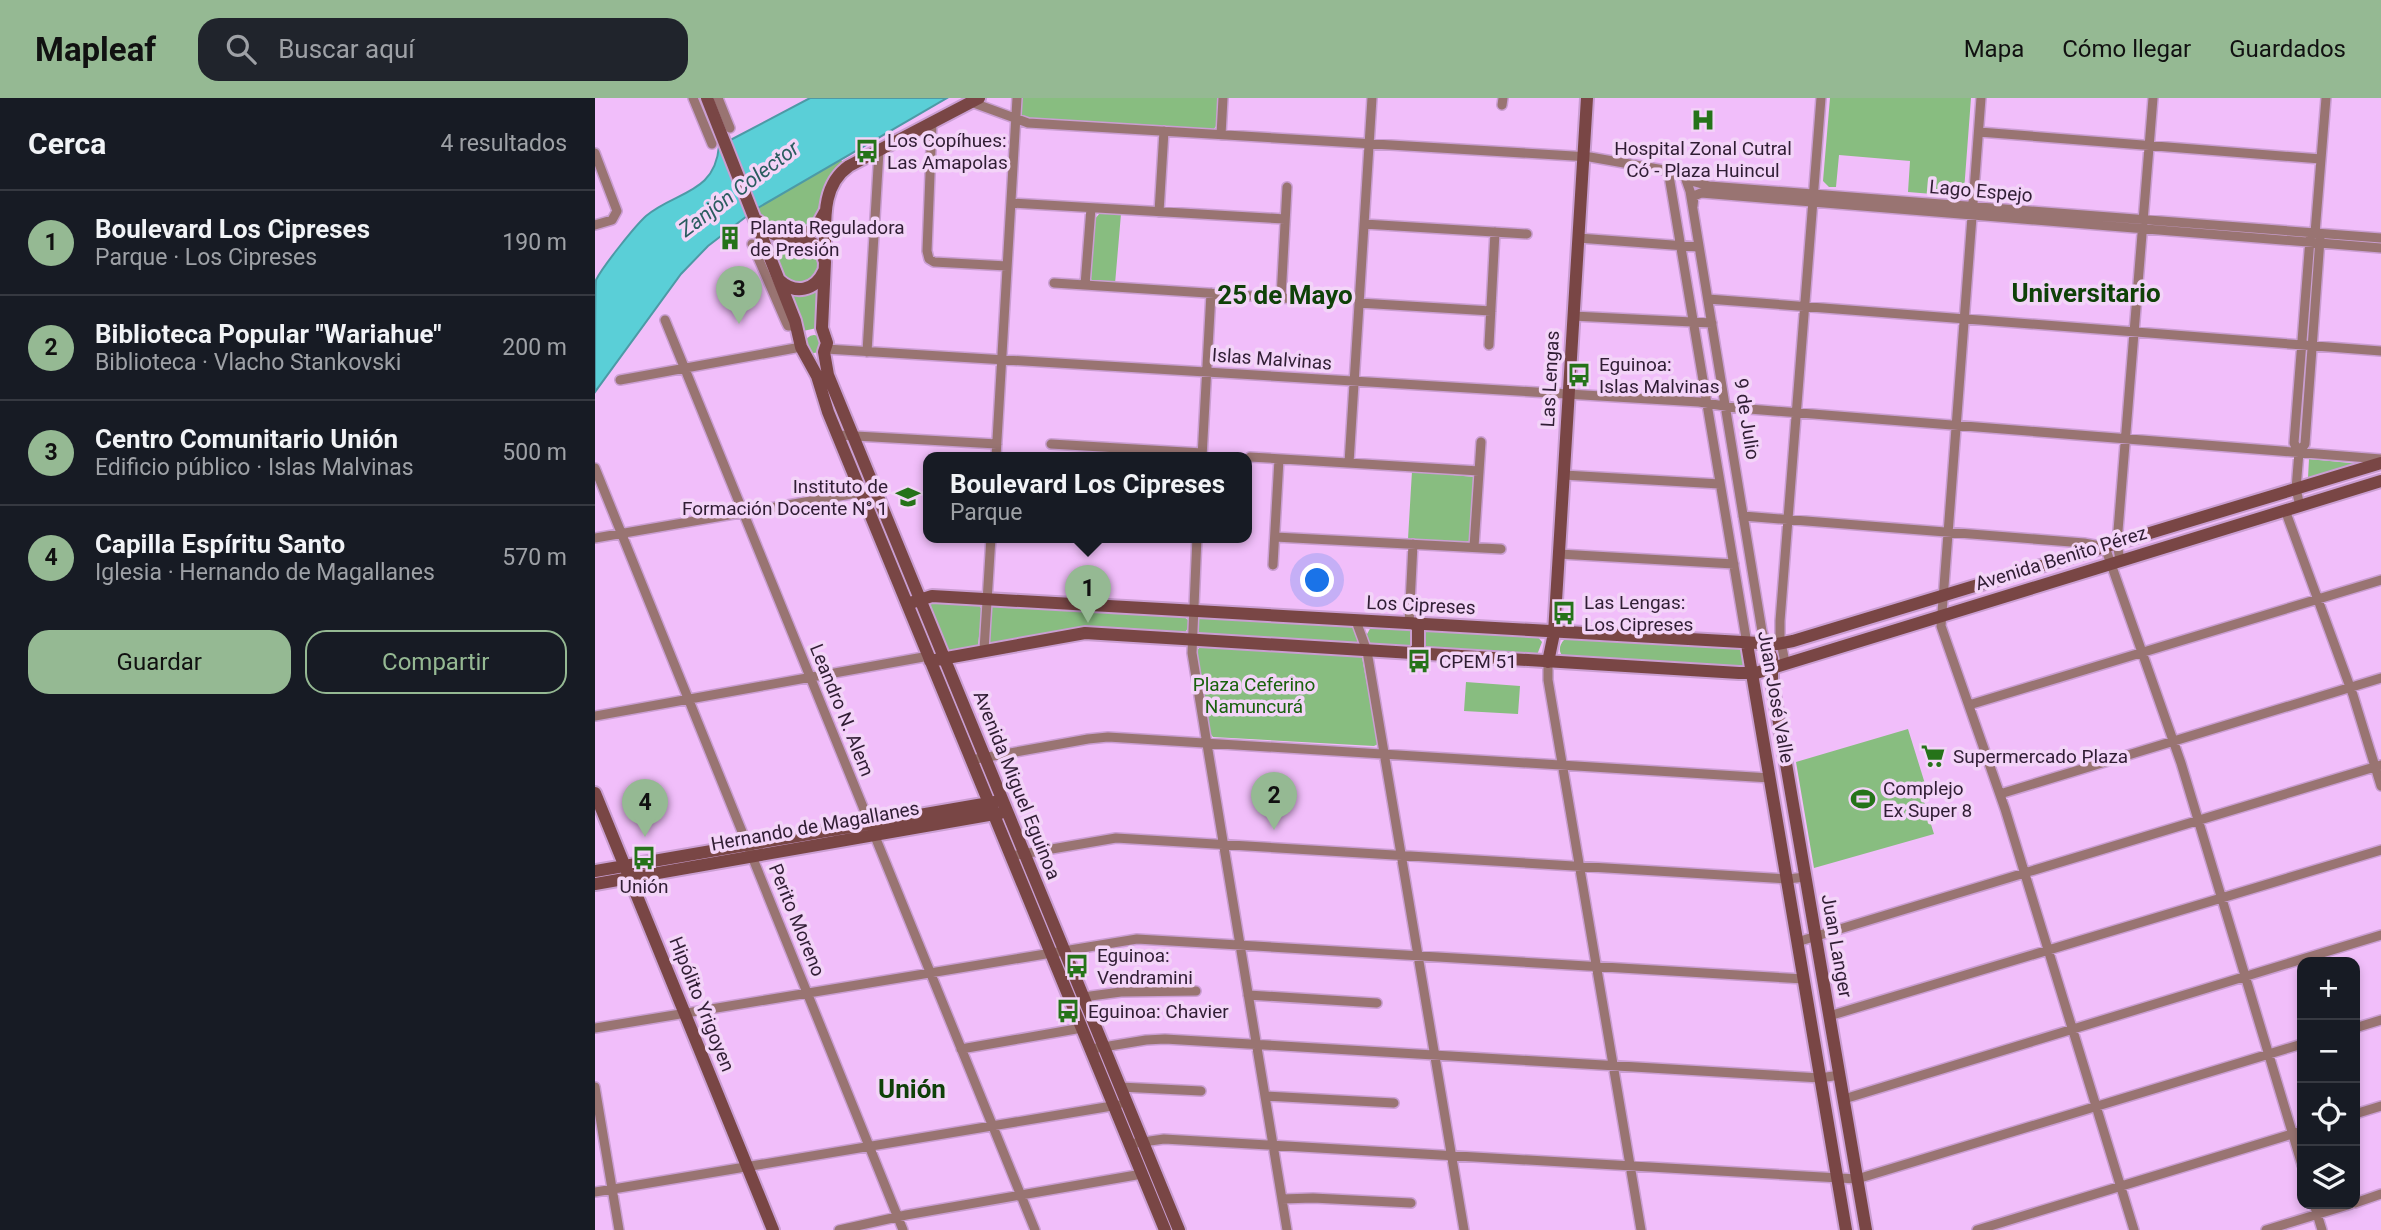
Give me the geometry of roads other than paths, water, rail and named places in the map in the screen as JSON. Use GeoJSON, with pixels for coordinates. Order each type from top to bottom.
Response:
{"type":"FeatureCollection","features":[{"type":"Feature","properties":{"kind":"main road"},"geometry":{"type":"LineString","coordinates":[[707,98],[718,144]]}},
{"type":"Feature","properties":{"kind":"main road","name":"Las Lengas"},"geometry":{"type":"LineString","coordinates":[[1549,662],[1554,632],[1587,98]]}},
{"type":"Feature","properties":{"kind":"main road"},"geometry":{"type":"LineString","coordinates":[[752,212],[768,232],[778,237],[795,239],[814,243],[821,251],[825,264],[817,283],[803,289],[785,286],[775,272],[773,260],[784,243],[795,239],[816,228],[826,209],[829,191],[837,176],[849,166],[975,100]]}},
{"type":"Feature","properties":{"kind":"main road","name":"Avenida Miguel Eguinoa"},"geometry":{"type":"LineString","coordinates":[[718,144],[752,212],[838,435],[868,491],[934,658],[1018,855],[1057,951],[1082,1028],[1120,1087],[1120,1105]]}},
{"type":"Feature","properties":{"kind":"main road","name":"Avenida Miguel Eguinoa"},"geometry":{"type":"LineString","coordinates":[[826,209],[823,335],[826,340],[826,371],[852,436],[868,491]]}},
{"type":"Feature","properties":{"kind":"main road"},"geometry":{"type":"LineString","coordinates":[[823,335],[812,331],[806,333],[803,348],[816,357],[825,351]]}},
{"type":"Feature","properties":{"kind":"main road","name":"Avenida Benito Pérez"},"geometry":{"type":"LineString","coordinates":[[1766,644],[1781,644],[1943,596],[2381,461]]}},
{"type":"Feature","properties":{"kind":"main road","name":"Avenida Benito Pérez"},"geometry":{"type":"LineString","coordinates":[[1752,673],[2381,481]]}},
{"type":"Feature","properties":{"kind":"main road","name":"Los Cipreses"},"geometry":{"type":"LineString","coordinates":[[913,601],[932,596],[1766,644]]}},
{"type":"Feature","properties":{"kind":"main road"},"geometry":{"type":"LineString","coordinates":[[1411,624],[1418,627],[1419,632],[1418,649],[1413,653]]}},
{"type":"Feature","properties":{"kind":"main road"},"geometry":{"type":"LineString","coordinates":[[934,658],[1080,633],[1752,673]]}},
{"type":"Feature","properties":{"kind":"main road","name":"Juan José Valle"},"geometry":{"type":"LineString","coordinates":[[1747,644],[1820,1078],[1847,1179],[1846,1230]]}},
{"type":"Feature","properties":{"kind":"main road","name":"9 de Julio"},"geometry":{"type":"LineString","coordinates":[[1766,644],[1772,655],[1772,668]]}},
{"type":"Feature","properties":{"kind":"main road","name":"Juan Langer"},"geometry":{"type":"LineString","coordinates":[[1772,668],[1772,682],[1840,1075],[1847,1179],[1866,1230]]}},
{"type":"Feature","properties":{"kind":"main road","name":"Hipólito Yrigoyen"},"geometry":{"type":"LineString","coordinates":[[595,793],[773,1230]]}},
{"type":"Feature","properties":{"kind":"main road","name":"Hernando de Magallanes"},"geometry":{"type":"LineString","coordinates":[[627,872],[998,808]]}},
{"type":"Feature","properties":{"kind":"main road"},"geometry":{"type":"LineString","coordinates":[[595,871],[627,872]]}},
{"type":"Feature","properties":{"kind":"main road"},"geometry":{"type":"LineString","coordinates":[[595,884],[627,872]]}},
{"type":"Feature","properties":{"kind":"main road","name":"Avenida Miguel Eguinoa"},"geometry":{"type":"LineString","coordinates":[[1057,951],[1083,997],[1097,1048],[1120,1105],[1179,1230]]}},
{"type":"Feature","properties":{"kind":"main road","name":"Avenida Miguel Eguinoa"},"geometry":{"type":"LineString","coordinates":[[1136,1142],[1142,1174],[1165,1230]]}},
{"type":"Feature","properties":{"kind":"street"},"geometry":{"type":"LineString","coordinates":[[693,98],[718,144]]}},
{"type":"Feature","properties":{"kind":"street"},"geometry":{"type":"LineString","coordinates":[[718,98],[730,128]]}},
{"type":"Feature","properties":{"kind":"street"},"geometry":{"type":"LineString","coordinates":[[996,452],[1017,98]]}},
{"type":"Feature","properties":{"kind":"street"},"geometry":{"type":"LineString","coordinates":[[1221,135],[1223,98]]}},
{"type":"Feature","properties":{"kind":"street"},"geometry":{"type":"LineString","coordinates":[[1349,463],[1372,98]]}},
{"type":"Feature","properties":{"kind":"street"},"geometry":{"type":"LineString","coordinates":[[1785,662],[1780,621],[1821,98]]}},
{"type":"Feature","properties":{"kind":"street"},"geometry":{"type":"LineString","coordinates":[[1981,98],[1941,615],[1942,631],[2000,794],[2134,1230]]}},
{"type":"Feature","properties":{"kind":"street"},"geometry":{"type":"LineString","coordinates":[[2153,98],[2125,439],[2111,545],[2143,653],[2199,820],[2269,1054],[2297,1129]]}},
{"type":"Feature","properties":{"kind":"street"},"geometry":{"type":"LineString","coordinates":[[2299,452],[2294,443],[2309,242],[2311,235],[2315,233],[2326,98]]}},
{"type":"Feature","properties":{"kind":"street","name":"Lago Espejo"},"geometry":{"type":"LineString","coordinates":[[975,100],[1028,123],[1583,157],[1668,170],[1709,186],[1813,198],[2143,224],[2381,238]]}},
{"type":"Feature","properties":{"kind":"street"},"geometry":{"type":"LineString","coordinates":[[932,123],[927,251],[929,259],[934,262],[1007,266]]}},
{"type":"Feature","properties":{"kind":"street"},"geometry":{"type":"LineString","coordinates":[[1159,212],[1164,131]]}},
{"type":"Feature","properties":{"kind":"street"},"geometry":{"type":"LineString","coordinates":[[1979,132],[2321,159]]}},
{"type":"Feature","properties":{"kind":"street"},"geometry":{"type":"LineString","coordinates":[[867,352],[879,150]]}},
{"type":"Feature","properties":{"kind":"street"},"geometry":{"type":"LineString","coordinates":[[595,153],[616,205],[616,216],[609,222],[595,225]]}},
{"type":"Feature","properties":{"kind":"street","name":"Juan José Valle"},"geometry":{"type":"LineString","coordinates":[[1668,170],[1693,322],[1716,405],[1720,484],[1747,644]]}},
{"type":"Feature","properties":{"kind":"street","name":"9 de Julio"},"geometry":{"type":"LineString","coordinates":[[1684,176],[1693,206],[1712,323],[1716,405],[1743,516],[1766,644]]}},
{"type":"Feature","properties":{"kind":"street"},"geometry":{"type":"LineString","coordinates":[[1281,298],[1287,187]]}},
{"type":"Feature","properties":{"kind":"street","name":"Lago Espejo"},"geometry":{"type":"LineString","coordinates":[[1693,206],[1693,198],[1699,193],[1813,198]]}},
{"type":"Feature","properties":{"kind":"street"},"geometry":{"type":"LineString","coordinates":[[1011,203],[1285,219]]}},
{"type":"Feature","properties":{"kind":"street"},"geometry":{"type":"LineString","coordinates":[[1085,285],[1091,208]]}},
{"type":"Feature","properties":{"kind":"street"},"geometry":{"type":"LineString","coordinates":[[1364,224],[1527,234]]}},
{"type":"Feature","properties":{"kind":"street","name":"Lago Espejo"},"geometry":{"type":"LineString","coordinates":[[2143,224],[2381,248]]}},
{"type":"Feature","properties":{"kind":"street"},"geometry":{"type":"LineString","coordinates":[[1489,345],[1495,232]]}},
{"type":"Feature","properties":{"kind":"street"},"geometry":{"type":"LineString","coordinates":[[2300,506],[2296,489],[2299,452],[2305,444],[2320,243],[2319,235],[2315,233]]}},
{"type":"Feature","properties":{"kind":"street"},"geometry":{"type":"LineString","coordinates":[[1578,238],[1699,247]]}},
{"type":"Feature","properties":{"kind":"street"},"geometry":{"type":"LineString","coordinates":[[752,244],[786,322],[789,326],[797,326]]}},
{"type":"Feature","properties":{"kind":"street"},"geometry":{"type":"LineString","coordinates":[[1054,284],[1314,300]]}},
{"type":"Feature","properties":{"kind":"street"},"geometry":{"type":"LineString","coordinates":[[1202,452],[1211,293]]}},
{"type":"Feature","properties":{"kind":"street"},"geometry":{"type":"LineString","coordinates":[[1708,299],[2381,351]]}},
{"type":"Feature","properties":{"kind":"street"},"geometry":{"type":"LineString","coordinates":[[1359,303],[1491,311]]}},
{"type":"Feature","properties":{"kind":"street"},"geometry":{"type":"LineString","coordinates":[[1573,316],[1712,323]]}},
{"type":"Feature","properties":{"kind":"street","name":"Leandro N. Alem"},"geometry":{"type":"LineString","coordinates":[[665,320],[1035,1230]]}},
{"type":"Feature","properties":{"kind":"street"},"geometry":{"type":"LineString","coordinates":[[620,380],[803,348]]}},
{"type":"Feature","properties":{"kind":"street","name":"Islas Malvinas"},"geometry":{"type":"LineString","coordinates":[[825,351],[1716,405],[2381,461]]}},
{"type":"Feature","properties":{"kind":"street"},"geometry":{"type":"LineString","coordinates":[[838,435],[997,444]]}},
{"type":"Feature","properties":{"kind":"street"},"geometry":{"type":"LineString","coordinates":[[1474,547],[1481,442]]}},
{"type":"Feature","properties":{"kind":"street"},"geometry":{"type":"LineString","coordinates":[[1051,444],[1160,452]]}},
{"type":"Feature","properties":{"kind":"street"},"geometry":{"type":"LineString","coordinates":[[1075,452],[1076,446]]}},
{"type":"Feature","properties":{"kind":"street"},"geometry":{"type":"LineString","coordinates":[[1252,457],[1479,471]]}},
{"type":"Feature","properties":{"kind":"street"},"geometry":{"type":"LineString","coordinates":[[1273,565],[1279,459]]}},
{"type":"Feature","properties":{"kind":"street","name":"Perito Moreno"},"geometry":{"type":"LineString","coordinates":[[595,468],[903,1230]]}},
{"type":"Feature","properties":{"kind":"street"},"geometry":{"type":"LineString","coordinates":[[1564,475],[1720,484]]}},
{"type":"Feature","properties":{"kind":"street"},"geometry":{"type":"LineString","coordinates":[[595,538],[868,491]]}},
{"type":"Feature","properties":{"kind":"street"},"geometry":{"type":"LineString","coordinates":[[2285,510],[2378,766],[2381,786]]}},
{"type":"Feature","properties":{"kind":"street"},"geometry":{"type":"LineString","coordinates":[[1743,516],[2111,545]]}},
{"type":"Feature","properties":{"kind":"street"},"geometry":{"type":"LineString","coordinates":[[1275,537],[1501,549]]}},
{"type":"Feature","properties":{"kind":"street"},"geometry":{"type":"LineString","coordinates":[[984,650],[991,543]]}},
{"type":"Feature","properties":{"kind":"street"},"geometry":{"type":"LineString","coordinates":[[1197,543],[1191,640],[1287,1230]]}},
{"type":"Feature","properties":{"kind":"street"},"geometry":{"type":"LineString","coordinates":[[1411,624],[1413,544]]}},
{"type":"Feature","properties":{"kind":"street"},"geometry":{"type":"LineString","coordinates":[[1559,554],[1734,564]]}},
{"type":"Feature","properties":{"kind":"street"},"geometry":{"type":"LineString","coordinates":[[1969,705],[2381,580]]}},
{"type":"Feature","properties":{"kind":"street"},"geometry":{"type":"LineString","coordinates":[[1760,620],[1766,626],[1776,626],[1780,621]]}},
{"type":"Feature","properties":{"kind":"street"},"geometry":{"type":"LineString","coordinates":[[1356,621],[1367,651],[1464,1230]]}},
{"type":"Feature","properties":{"kind":"street"},"geometry":{"type":"LineString","coordinates":[[595,716],[810,677],[934,658]]}},
{"type":"Feature","properties":{"kind":"street"},"geometry":{"type":"LineString","coordinates":[[1549,662],[1548,677],[1641,1230]]}},
{"type":"Feature","properties":{"kind":"street"},"geometry":{"type":"LineString","coordinates":[[2000,794],[2381,678]]}},
{"type":"Feature","properties":{"kind":"street"},"geometry":{"type":"LineString","coordinates":[[978,758],[1098,738],[1770,778]]}},
{"type":"Feature","properties":{"kind":"street"},"geometry":{"type":"LineString","coordinates":[[1797,942],[2378,766]]}},
{"type":"Feature","properties":{"kind":"street"},"geometry":{"type":"LineString","coordinates":[[1018,855],[1116,838],[1787,879],[1806,877]]}},
{"type":"Feature","properties":{"kind":"street"},"geometry":{"type":"LineString","coordinates":[[1829,1016],[2381,850]]}},
{"type":"Feature","properties":{"kind":"street"},"geometry":{"type":"LineString","coordinates":[[1843,1099],[2381,935]]}},
{"type":"Feature","properties":{"kind":"street"},"geometry":{"type":"LineString","coordinates":[[595,1028],[1142,939],[1804,979]]}},
{"type":"Feature","properties":{"kind":"street"},"geometry":{"type":"LineString","coordinates":[[1083,997],[1127,992],[1196,991]]}},
{"type":"Feature","properties":{"kind":"street"},"geometry":{"type":"LineString","coordinates":[[1248,995],[1377,1003]]}},
{"type":"Feature","properties":{"kind":"street"},"geometry":{"type":"LineString","coordinates":[[2360,1026],[2381,1020]]}},
{"type":"Feature","properties":{"kind":"street"},"geometry":{"type":"LineString","coordinates":[[961,1049],[1082,1028]]}},
{"type":"Feature","properties":{"kind":"street"},"geometry":{"type":"LineString","coordinates":[[1097,1048],[1152,1039],[1820,1078],[1840,1075]]}},
{"type":"Feature","properties":{"kind":"street"},"geometry":{"type":"LineString","coordinates":[[1136,1142],[1160,1139],[1847,1179],[2297,1046]]}},
{"type":"Feature","properties":{"kind":"street"},"geometry":{"type":"LineString","coordinates":[[595,1087],[619,1230]]}},
{"type":"Feature","properties":{"kind":"street"},"geometry":{"type":"LineString","coordinates":[[1120,1087],[1202,1091]]}},
{"type":"Feature","properties":{"kind":"street"},"geometry":{"type":"LineString","coordinates":[[1265,1096],[1394,1104]]}},
{"type":"Feature","properties":{"kind":"street"},"geometry":{"type":"LineString","coordinates":[[595,1192],[1120,1105]]}},
{"type":"Feature","properties":{"kind":"street"},"geometry":{"type":"LineString","coordinates":[[2360,1113],[2381,1107]]}},
{"type":"Feature","properties":{"kind":"street"},"geometry":{"type":"LineString","coordinates":[[1977,1230],[2297,1132]]}},
{"type":"Feature","properties":{"kind":"street"},"geometry":{"type":"LineString","coordinates":[[839,1230],[1142,1174]]}},
{"type":"Feature","properties":{"kind":"street"},"geometry":{"type":"LineString","coordinates":[[2360,1201],[2381,1195]]}},
{"type":"Feature","properties":{"kind":"street"},"geometry":{"type":"LineString","coordinates":[[1282,1199],[1411,1203]]}},
{"type":"Feature","properties":{"kind":"street"},"geometry":{"type":"LineString","coordinates":[[2316,1209],[2322,1230]]}},
{"type":"Feature","properties":{"kind":"street"},"geometry":{"type":"LineString","coordinates":[[2266,1230],[2333,1209]]}},
{"type":"Feature","properties":{"kind":"water","name":"Zanjón Colector"},"geometry":{"type":"Polygon","coordinates":[[[810,98],[947,98],[756,209],[708,246],[681,274],[595,392],[596,280],[605,266],[646,216],[702,183],[716,162],[719,146],[810,98]]]}},
{"type":"Feature","properties":{"kind":"place","name":"Hospital Zonal Cutral Có - Plaza Huincul"},"geometry":{"type":"Point","coordinates":[1703,120]}},
{"type":"Feature","properties":{"kind":"place","name":"Los Copíhues: Las Amapolas"},"geometry":{"type":"Point","coordinates":[867,151]}},
{"type":"Feature","properties":{"kind":"place","name":"Planta Reguladora de Presión"},"geometry":{"type":"Point","coordinates":[730,238]}},
{"type":"Feature","properties":{"kind":"place","name":"Centro Comunitario Unión"},"geometry":{"type":"Point","coordinates":[739,324]}},
{"type":"Feature","properties":{"kind":"place","name":"Eguinoa: Islas Malvinas"},"geometry":{"type":"Point","coordinates":[1579,375]}},
{"type":"Feature","properties":{"kind":"place","name":"Instituto de Formación Docente N° 1"},"geometry":{"type":"Point","coordinates":[908,497]}},
{"type":"Feature","properties":{"kind":"place","name":"Las Lengas: Los Cipreses"},"geometry":{"type":"Point","coordinates":[1564,613]}},
{"type":"Feature","properties":{"kind":"place","name":"Boulevard Los Cipreses"},"geometry":{"type":"Point","coordinates":[1088,623]}},
{"type":"Feature","properties":{"kind":"place","name":"CPEM 51"},"geometry":{"type":"Point","coordinates":[1419,661]}},
{"type":"Feature","properties":{"kind":"place","name":"Supermercado Plaza"},"geometry":{"type":"Point","coordinates":[1933,756]}},
{"type":"Feature","properties":{"kind":"place","name":"Complejo Ex Super 8"},"geometry":{"type":"Point","coordinates":[1863,799]}},
{"type":"Feature","properties":{"kind":"place","name":"Biblioteca Popular \"Wariahue\""},"geometry":{"type":"Point","coordinates":[1274,830]}},
{"type":"Feature","properties":{"kind":"place","name":"Capilla Espíritu Santo"},"geometry":{"type":"Point","coordinates":[645,837]}},
{"type":"Feature","properties":{"kind":"place","name":"Unión"},"geometry":{"type":"Point","coordinates":[644,858]}},
{"type":"Feature","properties":{"kind":"place","name":"Eguinoa: Vendramini"},"geometry":{"type":"Point","coordinates":[1077,966]}},
{"type":"Feature","properties":{"kind":"place","name":"Eguinoa: Chavier"},"geometry":{"type":"Point","coordinates":[1068,1011]}},
{"type":"Feature","properties":{"kind":"district","name":"Universitario"},"geometry":{"type":"Point","coordinates":[2086,293]}},
{"type":"Feature","properties":{"kind":"district","name":"25 de Mayo"},"geometry":{"type":"Point","coordinates":[1285,295]}},
{"type":"Feature","properties":{"kind":"district","name":"Unión"},"geometry":{"type":"Point","coordinates":[912,1089]}},
{"type":"Feature","properties":{"kind":"park label","name":"Plaza Ceferino Namuncurá"},"geometry":{"type":"Point","coordinates":[1254,695]}}]}
